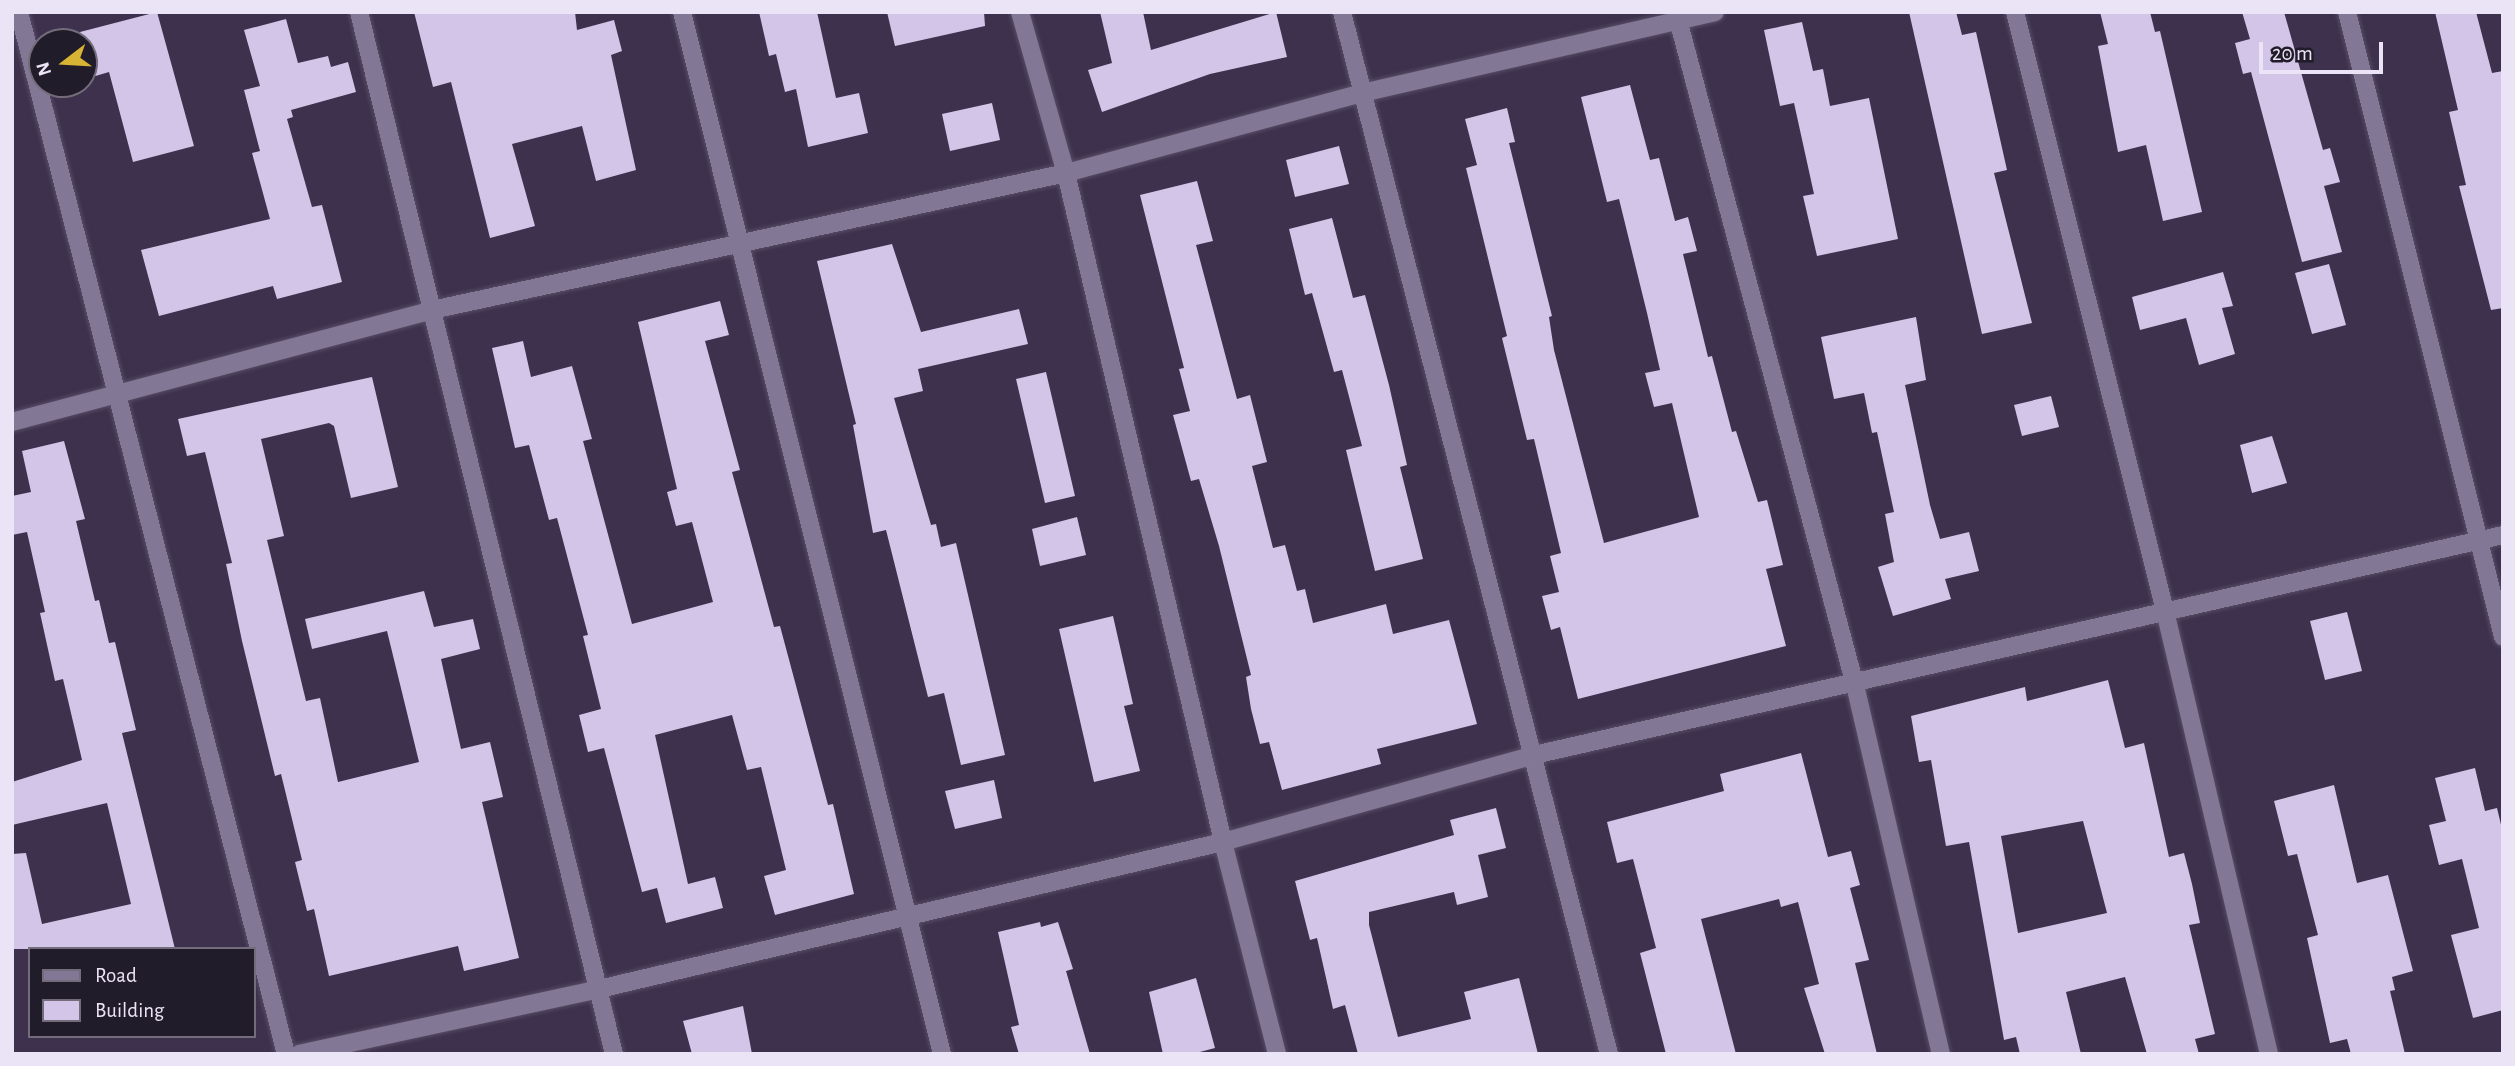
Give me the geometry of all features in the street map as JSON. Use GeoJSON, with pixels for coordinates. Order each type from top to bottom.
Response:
{"type":"FeatureCollection","features":[{"type":"Feature","properties":{"kind":"street"},"geometry":{"type":"LineString","coordinates":[[19,12],[286,1054]]}},
{"type":"Feature","properties":{"kind":"street"},"geometry":{"type":"LineString","coordinates":[[359,12],[614,1054]]}},
{"type":"Feature","properties":{"kind":"street"},"geometry":{"type":"LineString","coordinates":[[682,12],[942,1054]]}},
{"type":"Feature","properties":{"kind":"street"},"geometry":{"type":"LineString","coordinates":[[1020,12],[1066,173],[1223,842],[1277,1054]]}},
{"type":"Feature","properties":{"kind":"street"},"geometry":{"type":"LineString","coordinates":[[1342,12],[1609,1054]]}},
{"type":"Feature","properties":{"kind":"street"},"geometry":{"type":"LineString","coordinates":[[12,422],[432,310],[1066,173],[1362,93],[1677,17],[1715,12]]}},
{"type":"Feature","properties":{"kind":"street"},"geometry":{"type":"LineString","coordinates":[[2015,12],[2166,615],[2269,1054]]}},
{"type":"Feature","properties":{"kind":"street"},"geometry":{"type":"LineString","coordinates":[[2347,12],[2503,637]]}},
{"type":"Feature","properties":{"kind":"street"},"geometry":{"type":"LineString","coordinates":[[1677,17],[1854,685],[1941,1054]]}},
{"type":"Feature","properties":{"kind":"street"},"geometry":{"type":"LineString","coordinates":[[299,1054],[599,989],[1223,842],[1534,755],[2166,615],[2503,535]]}},
{"type":"Feature","properties":{"kind":"building"},"geometry":{"type":"Polygon","coordinates":[[[157,12],[194,146],[133,162],[109,72],[98,75],[98,28],[95,28],[157,12]]]}},
{"type":"Feature","properties":{"kind":"building"},"geometry":{"type":"Polygon","coordinates":[[[414,12],[575,12],[577,30],[614,20],[622,51],[611,55],[636,170],[596,181],[582,126],[512,144],[535,226],[490,238],[451,82],[433,87],[414,12]]]}},
{"type":"Feature","properties":{"kind":"building"},"geometry":{"type":"Polygon","coordinates":[[[759,12],[817,12],[836,98],[859,93],[868,133],[808,147],[796,89],[785,92],[776,54],[769,56],[759,12]]]}},
{"type":"Feature","properties":{"kind":"building"},"geometry":{"type":"Polygon","coordinates":[[[887,12],[984,12],[985,26],[895,46],[887,12]]]}},
{"type":"Feature","properties":{"kind":"building"},"geometry":{"type":"Polygon","coordinates":[[[1100,12],[1143,12],[1151,50],[1276,12],[1287,57],[1210,74],[1102,112],[1088,70],[1112,63],[1100,12]]]}},
{"type":"Feature","properties":{"kind":"building"},"geometry":{"type":"Polygon","coordinates":[[[1909,12],[1956,12],[1962,35],[1976,32],[2007,170],[1994,173],[2032,323],[1982,334],[1909,12]]]}},
{"type":"Feature","properties":{"kind":"building"},"geometry":{"type":"Polygon","coordinates":[[[2100,12],[2150,12],[2155,32],[2160,31],[2202,212],[2163,221],[2146,145],[2118,152],[2098,46],[2108,44],[2100,12]]]}},
{"type":"Feature","properties":{"kind":"building"},"geometry":{"type":"Polygon","coordinates":[[[2242,12],[2284,12],[2323,150],[2330,148],[2340,182],[2324,186],[2342,252],[2302,262],[2251,72],[2243,74],[2235,43],[2250,39],[2242,12]]]}},
{"type":"Feature","properties":{"kind":"building"},"geometry":{"type":"Polygon","coordinates":[[[2435,12],[2476,12],[2492,73],[2503,71],[2503,308],[2491,310],[2459,186],[2466,185],[2449,112],[2458,110],[2435,12]]]}},
{"type":"Feature","properties":{"kind":"building"},"geometry":{"type":"Polygon","coordinates":[[[286,19],[298,63],[328,56],[331,67],[348,62],[356,92],[291,110],[293,117],[287,119],[312,207],[322,205],[342,282],[277,299],[273,286],[159,316],[141,250],[270,219],[252,153],[260,151],[244,90],[260,86],[244,30],[286,19]]]}},
{"type":"Feature","properties":{"kind":"building"},"geometry":{"type":"Polygon","coordinates":[[[1802,22],[1813,71],[1823,69],[1830,106],[1869,98],[1898,239],[1817,256],[1803,196],[1814,194],[1794,103],[1780,106],[1764,30],[1802,22]]]}},
{"type":"Feature","properties":{"kind":"building"},"geometry":{"type":"Polygon","coordinates":[[[1630,85],[1650,160],[1659,158],[1675,221],[1688,217],[1697,251],[1683,254],[1708,357],[1712,356],[1732,432],[1736,431],[1758,502],[1767,500],[1783,565],[1766,569],[1786,646],[1578,699],[1560,627],[1551,630],[1542,596],[1559,592],[1550,556],[1561,553],[1534,439],[1527,440],[1502,338],[1507,336],[1466,168],[1477,165],[1465,119],[1507,108],[1515,142],[1509,143],[1552,316],[1549,317],[1554,350],[1604,543],[1699,517],[1672,403],[1654,407],[1645,373],[1660,370],[1647,313],[1619,199],[1607,202],[1581,97],[1630,85]]]}},
{"type":"Feature","properties":{"kind":"building"},"geometry":{"type":"Polygon","coordinates":[[[992,103],[1000,140],[950,151],[942,114],[992,103]]]}},
{"type":"Feature","properties":{"kind":"building"},"geometry":{"type":"Polygon","coordinates":[[[1339,146],[1349,184],[1295,197],[1286,160],[1339,146]]]}},
{"type":"Feature","properties":{"kind":"building"},"geometry":{"type":"Polygon","coordinates":[[[1197,181],[1213,241],[1196,245],[1237,399],[1250,395],[1267,462],[1252,466],[1273,548],[1285,545],[1297,591],[1305,589],[1313,623],[1386,604],[1393,634],[1449,620],[1477,724],[1377,749],[1381,764],[1282,790],[1269,742],[1260,744],[1246,677],[1251,675],[1219,546],[1199,479],[1191,481],[1173,415],[1190,411],[1179,369],[1184,368],[1140,195],[1197,181]]]}},
{"type":"Feature","properties":{"kind":"building"},"geometry":{"type":"Polygon","coordinates":[[[1332,218],[1353,298],[1365,295],[1407,465],[1400,467],[1423,559],[1375,571],[1346,450],[1362,446],[1342,370],[1334,372],[1312,293],[1305,295],[1289,229],[1332,218]]]}},
{"type":"Feature","properties":{"kind":"building"},"geometry":{"type":"Polygon","coordinates":[[[892,244],[921,332],[1019,309],[1028,344],[918,369],[923,391],[894,398],[931,525],[936,524],[941,547],[956,543],[1005,755],[961,765],[944,693],[928,697],[886,530],[873,533],[853,425],[856,424],[817,261],[892,244]]]}},
{"type":"Feature","properties":{"kind":"building"},"geometry":{"type":"Polygon","coordinates":[[[2329,264],[2346,325],[2312,334],[2295,273],[2329,264]]]}},
{"type":"Feature","properties":{"kind":"building"},"geometry":{"type":"Polygon","coordinates":[[[2223,272],[2233,306],[2222,308],[2235,354],[2199,365],[2186,318],[2140,330],[2132,297],[2223,272]]]}},
{"type":"Feature","properties":{"kind":"building"},"geometry":{"type":"Polygon","coordinates":[[[720,301],[729,335],[705,341],[740,470],[732,472],[774,627],[780,626],[828,805],[833,804],[854,894],[775,915],[764,876],[786,870],[761,767],[747,770],[732,715],[655,735],[688,884],[715,877],[723,908],[666,923],[657,888],[642,892],[604,748],[588,752],[579,715],[601,709],[583,636],[588,635],[557,518],[549,520],[529,445],[515,448],[492,348],[523,341],[531,377],[572,366],[592,439],[583,441],[632,624],[713,602],[692,522],[676,526],[667,492],[677,489],[638,322],[720,301]]]}},
{"type":"Feature","properties":{"kind":"building"},"geometry":{"type":"Polygon","coordinates":[[[1916,317],[1926,380],[1905,385],[1930,505],[1940,539],[1969,532],[1979,571],[1945,579],[1951,599],[1893,616],[1878,567],[1894,562],[1885,514],[1894,512],[1877,432],[1872,433],[1864,393],[1834,399],[1821,337],[1916,317]]]}},
{"type":"Feature","properties":{"kind":"building"},"geometry":{"type":"Polygon","coordinates":[[[1046,372],[1075,496],[1045,503],[1016,379],[1046,372]]]}},
{"type":"Feature","properties":{"kind":"building"},"geometry":{"type":"Polygon","coordinates":[[[372,377],[398,487],[351,498],[334,426],[329,423],[261,439],[284,536],[267,540],[306,701],[320,698],[338,782],[419,762],[387,631],[312,649],[305,619],[424,591],[434,627],[473,619],[480,649],[441,659],[461,749],[490,742],[503,797],[482,802],[519,958],[464,971],[458,946],[329,976],[314,909],[307,911],[295,862],[302,860],[281,774],[275,776],[242,641],[226,564],[232,563],[205,452],[187,456],[178,419],[372,377]]]}},
{"type":"Feature","properties":{"kind":"building"},"geometry":{"type":"Polygon","coordinates":[[[2051,396],[2059,427],[2022,436],[2014,405],[2051,396]]]}},
{"type":"Feature","properties":{"kind":"building"},"geometry":{"type":"Polygon","coordinates":[[[2272,436],[2287,483],[2252,493],[2240,445],[2272,436]]]}},
{"type":"Feature","properties":{"kind":"building"},"geometry":{"type":"Polygon","coordinates":[[[64,441],[85,519],[76,521],[95,601],[99,600],[109,643],[115,642],[136,730],[122,733],[175,947],[12,949],[12,854],[26,853],[42,924],[131,904],[107,803],[12,825],[12,782],[82,760],[63,679],[55,681],[40,613],[45,612],[27,532],[12,535],[12,496],[31,492],[22,451],[64,441]]]}},
{"type":"Feature","properties":{"kind":"building"},"geometry":{"type":"Polygon","coordinates":[[[1077,517],[1086,555],[1040,566],[1032,529],[1077,517]]]}},
{"type":"Feature","properties":{"kind":"building"},"geometry":{"type":"Polygon","coordinates":[[[2347,612],[2362,671],[2325,680],[2310,621],[2347,612]]]}},
{"type":"Feature","properties":{"kind":"building"},"geometry":{"type":"Polygon","coordinates":[[[1113,616],[1133,704],[1124,706],[1140,771],[1094,782],[1059,629],[1113,616]]]}},
{"type":"Feature","properties":{"kind":"building"},"geometry":{"type":"Polygon","coordinates":[[[2108,680],[2125,748],[2144,743],[2169,857],[2184,853],[2200,923],[2189,925],[2215,1034],[2195,1039],[2199,1054],[2147,1054],[2125,977],[2066,992],[2081,1054],[2020,1054],[2016,1037],[2004,1040],[1969,842],[1946,846],[1931,760],[1919,762],[1911,716],[2025,687],[2027,701],[2108,680]],[[2083,821],[2001,836],[2018,933],[2107,913],[2083,821]]]}},
{"type":"Feature","properties":{"kind":"building"},"geometry":{"type":"Polygon","coordinates":[[[1801,753],[1828,857],[1851,851],[1860,885],[1850,888],[1869,960],[1855,963],[1877,1054],[1825,1054],[1804,988],[1819,984],[1798,902],[1781,907],[1779,899],[1701,919],[1736,1054],[1666,1054],[1640,953],[1656,948],[1633,859],[1617,863],[1607,822],[1724,791],[1720,774],[1801,753]]]}},
{"type":"Feature","properties":{"kind":"building"},"geometry":{"type":"Polygon","coordinates":[[[2475,768],[2485,811],[2497,808],[2503,833],[2503,1010],[2473,1018],[2451,935],[2479,928],[2462,859],[2439,865],[2429,825],[2446,821],[2435,778],[2475,768]]]}},
{"type":"Feature","properties":{"kind":"building"},"geometry":{"type":"Polygon","coordinates":[[[994,780],[1002,818],[955,829],[945,791],[994,780]]]}},
{"type":"Feature","properties":{"kind":"building"},"geometry":{"type":"Polygon","coordinates":[[[2334,785],[2357,883],[2388,875],[2413,971],[2392,977],[2395,990],[2390,991],[2405,1054],[2351,1054],[2347,1039],[2330,1043],[2307,938],[2318,935],[2297,854],[2288,856],[2274,801],[2334,785]]]}},
{"type":"Feature","properties":{"kind":"building"},"geometry":{"type":"Polygon","coordinates":[[[1496,808],[1506,848],[1478,855],[1488,897],[1457,905],[1454,892],[1369,912],[1369,925],[1398,1037],[1471,1019],[1464,992],[1519,978],[1538,1054],[1358,1054],[1345,1005],[1333,1009],[1317,938],[1310,940],[1295,881],[1454,835],[1450,820],[1496,808]]]}},
{"type":"Feature","properties":{"kind":"building"},"geometry":{"type":"Polygon","coordinates":[[[1040,922],[1041,927],[1058,922],[1073,969],[1066,971],[1090,1054],[1019,1054],[1011,1027],[1019,1025],[998,932],[1040,922]]]}},
{"type":"Feature","properties":{"kind":"building"},"geometry":{"type":"Polygon","coordinates":[[[1196,978],[1215,1048],[1192,1054],[1163,1054],[1149,992],[1196,978]]]}},
{"type":"Feature","properties":{"kind":"building"},"geometry":{"type":"Polygon","coordinates":[[[743,1006],[752,1054],[692,1054],[683,1021],[743,1006]]]}}]}
